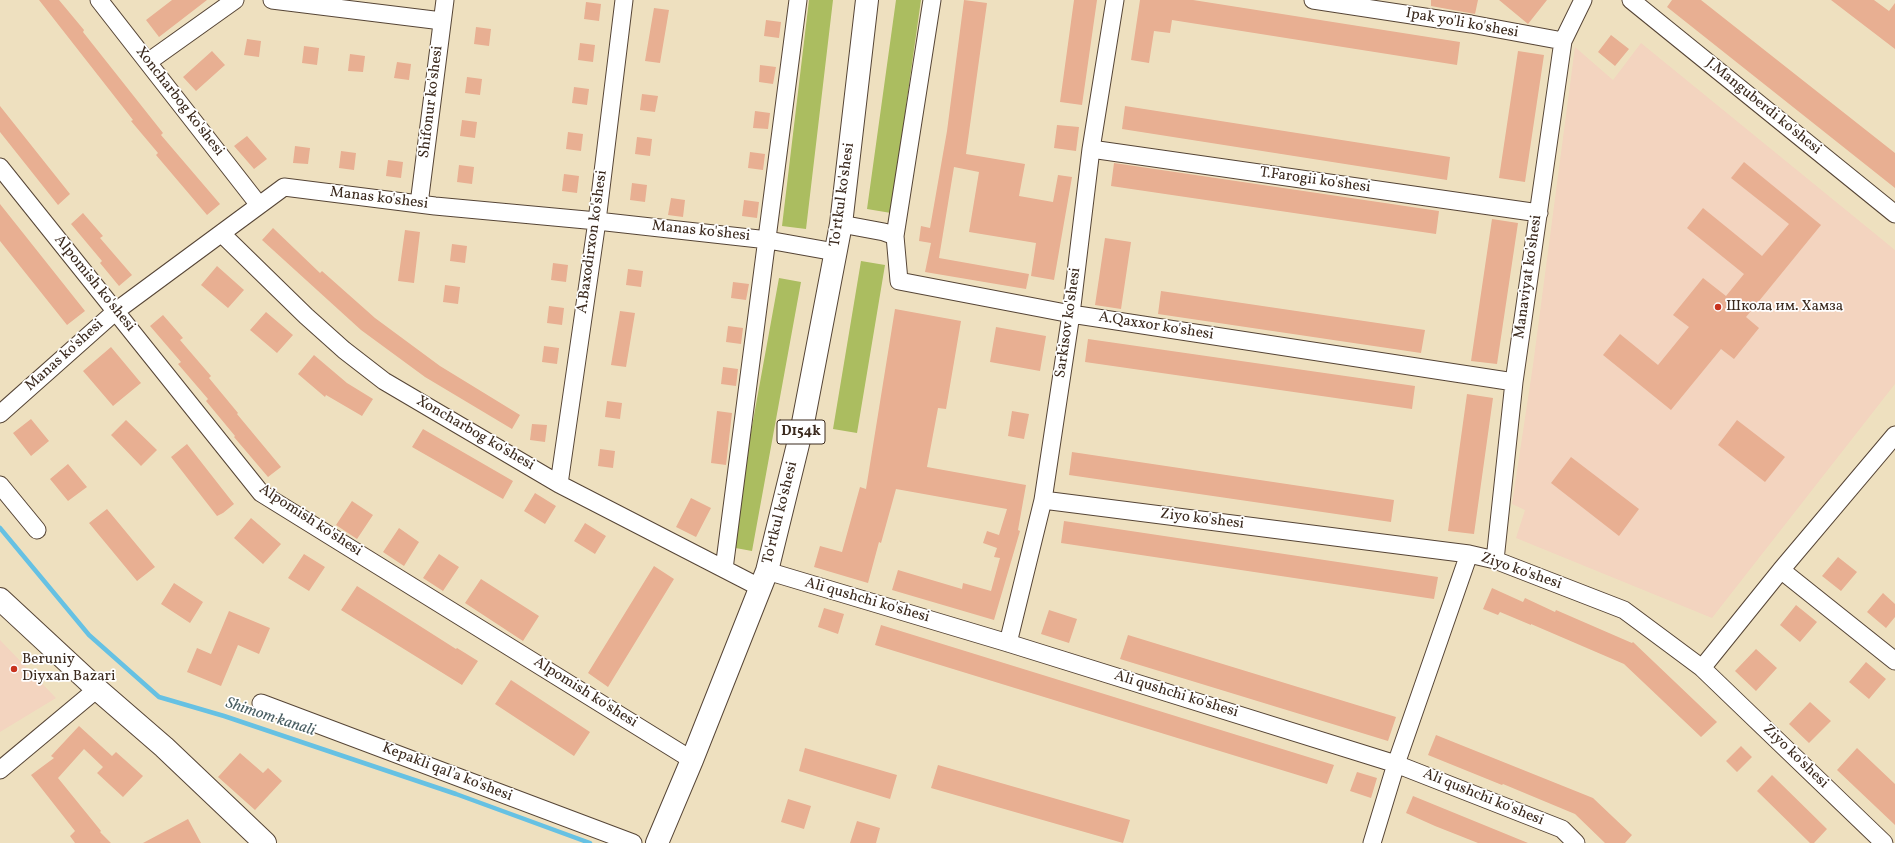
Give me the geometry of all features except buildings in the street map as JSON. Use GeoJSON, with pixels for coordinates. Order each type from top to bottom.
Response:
{"type":"FeatureCollection","features":[{"type":"Feature","properties":{"kind":"main road","name":"To'rtkul ko'shesi"},"geometry":{"type":"LineString","coordinates":[[657,843],[764,580],[802,428],[841,224],[867,0]]}},
{"type":"Feature","properties":{"kind":"main road"},"geometry":{"type":"LineString","coordinates":[[0,599],[164,747],[265,843]]}},
{"type":"Feature","properties":{"kind":"street","name":"Xoncharbog ko'shesi"},"geometry":{"type":"LineString","coordinates":[[99,0],[259,205]]}},
{"type":"Feature","properties":{"kind":"street"},"geometry":{"type":"LineString","coordinates":[[148,62],[235,0]]}},
{"type":"Feature","properties":{"kind":"street"},"geometry":{"type":"LineString","coordinates":[[272,0],[442,21]]}},
{"type":"Feature","properties":{"kind":"street","name":"Shifonur ko'shesi"},"geometry":{"type":"LineString","coordinates":[[418,204],[444,0]]}},
{"type":"Feature","properties":{"kind":"street","name":"A.Baxodirxon ko'shesi"},"geometry":{"type":"LineString","coordinates":[[559,484],[597,221],[624,0]]}},
{"type":"Feature","properties":{"kind":"street"},"geometry":{"type":"LineString","coordinates":[[724,569],[768,240],[798,0]]}},
{"type":"Feature","properties":{"kind":"street"},"geometry":{"type":"LineString","coordinates":[[841,224],[884,232],[895,236],[932,0]]}},
{"type":"Feature","properties":{"kind":"street","name":"Sarkisov ko'shesi"},"geometry":{"type":"LineString","coordinates":[[1008,643],[1043,500],[1071,314],[1091,149],[1115,0]]}},
{"type":"Feature","properties":{"kind":"street","name":"Ipak yo'li ko'shesi"},"geometry":{"type":"LineString","coordinates":[[1313,0],[1472,24],[1563,41]]}},
{"type":"Feature","properties":{"kind":"street","name":"Manaviyat ko'shesi"},"geometry":{"type":"LineString","coordinates":[[1495,560],[1514,382],[1563,41],[1583,0]]}},
{"type":"Feature","properties":{"kind":"street","name":"J.Manguberdi ko'shesi"},"geometry":{"type":"LineString","coordinates":[[1631,0],[1895,214]]}},
{"type":"Feature","properties":{"kind":"street","name":"T.Farogii ko'shesi"},"geometry":{"type":"LineString","coordinates":[[1091,149],[1538,213]]}},
{"type":"Feature","properties":{"kind":"street","name":"Alpomish ko'shesi"},"geometry":{"type":"LineString","coordinates":[[0,167],[261,493],[692,760]]}},
{"type":"Feature","properties":{"kind":"street","name":"Manas ko'shesi"},"geometry":{"type":"LineString","coordinates":[[0,414],[116,311],[284,187],[418,204],[597,221],[768,240],[835,252]]}},
{"type":"Feature","properties":{"kind":"street","name":"Xoncharbog ko'shesi"},"geometry":{"type":"LineString","coordinates":[[222,234],[306,316],[344,350],[384,381],[559,484],[724,569],[764,580]]}},
{"type":"Feature","properties":{"kind":"street","name":"A.Qaxxor ko'shesi"},"geometry":{"type":"LineString","coordinates":[[895,236],[899,281],[1071,314],[1514,382]]}},
{"type":"Feature","properties":{"kind":"street"},"geometry":{"type":"LineString","coordinates":[[1702,668],[1781,570],[1894,438]]}},
{"type":"Feature","properties":{"kind":"street"},"geometry":{"type":"LineString","coordinates":[[0,485],[37,530]]}},
{"type":"Feature","properties":{"kind":"street","name":"Ziyo ko'shesi"},"geometry":{"type":"LineString","coordinates":[[1043,500],[1469,554],[1495,560],[1624,610],[1702,668],[1884,843]]}},
{"type":"Feature","properties":{"kind":"street"},"geometry":{"type":"LineString","coordinates":[[1372,843],[1396,764],[1469,554]]}},
{"type":"Feature","properties":{"kind":"street"},"geometry":{"type":"LineString","coordinates":[[1781,570],[1895,661]]}},
{"type":"Feature","properties":{"kind":"street","name":"Ali qushchi ko'shesi"},"geometry":{"type":"LineString","coordinates":[[764,580],[1008,643],[1396,764],[1562,829],[1576,843]]}},
{"type":"Feature","properties":{"kind":"street"},"geometry":{"type":"LineString","coordinates":[[0,770],[97,688]]}},
{"type":"Feature","properties":{"kind":"street","name":"Kepakli qal'a ko'shesi"},"geometry":{"type":"LineString","coordinates":[[261,703],[633,843]]}},
{"type":"Feature","properties":{"kind":"shaded area","name":"Школа им. Хамза"},"geometry":{"type":"Polygon","coordinates":[[[1641,43],[1895,250],[1895,384],[1712,618],[1516,538],[1525,510],[1512,504],[1533,365],[1575,47],[1613,80],[1641,43]]]}},
{"type":"Feature","properties":{"kind":"shaded area","name":"Beruniy Diyxan Bazari"},"geometry":{"type":"Polygon","coordinates":[[[0,640],[56,698],[0,732],[0,640]]]}},
{"type":"Feature","properties":{"kind":"green space"},"geometry":{"type":"Polygon","coordinates":[[[809,0],[833,0],[806,229],[782,226],[809,0]]]}},
{"type":"Feature","properties":{"kind":"green space"},"geometry":{"type":"Polygon","coordinates":[[[896,0],[921,0],[891,213],[867,209],[896,0]]]}},
{"type":"Feature","properties":{"kind":"green space"},"geometry":{"type":"Polygon","coordinates":[[[861,261],[885,265],[857,433],[833,429],[861,261]]]}},
{"type":"Feature","properties":{"kind":"green space"},"geometry":{"type":"Polygon","coordinates":[[[779,278],[801,282],[752,551],[730,547],[779,278]]]}},
{"type":"Feature","properties":{"kind":"waterway","name":"Shimom kanali"},"geometry":{"type":"LineString","coordinates":[[0,528],[89,635],[159,697],[224,716],[456,794],[590,843]]}},
{"type":"Feature","properties":{"kind":"place","name":"Школа им. Хамза"},"geometry":{"type":"Point","coordinates":[1718,307]}},
{"type":"Feature","properties":{"kind":"place","name":"Beruniy Diyxan Bazari"},"geometry":{"type":"Point","coordinates":[14,669]}}]}
